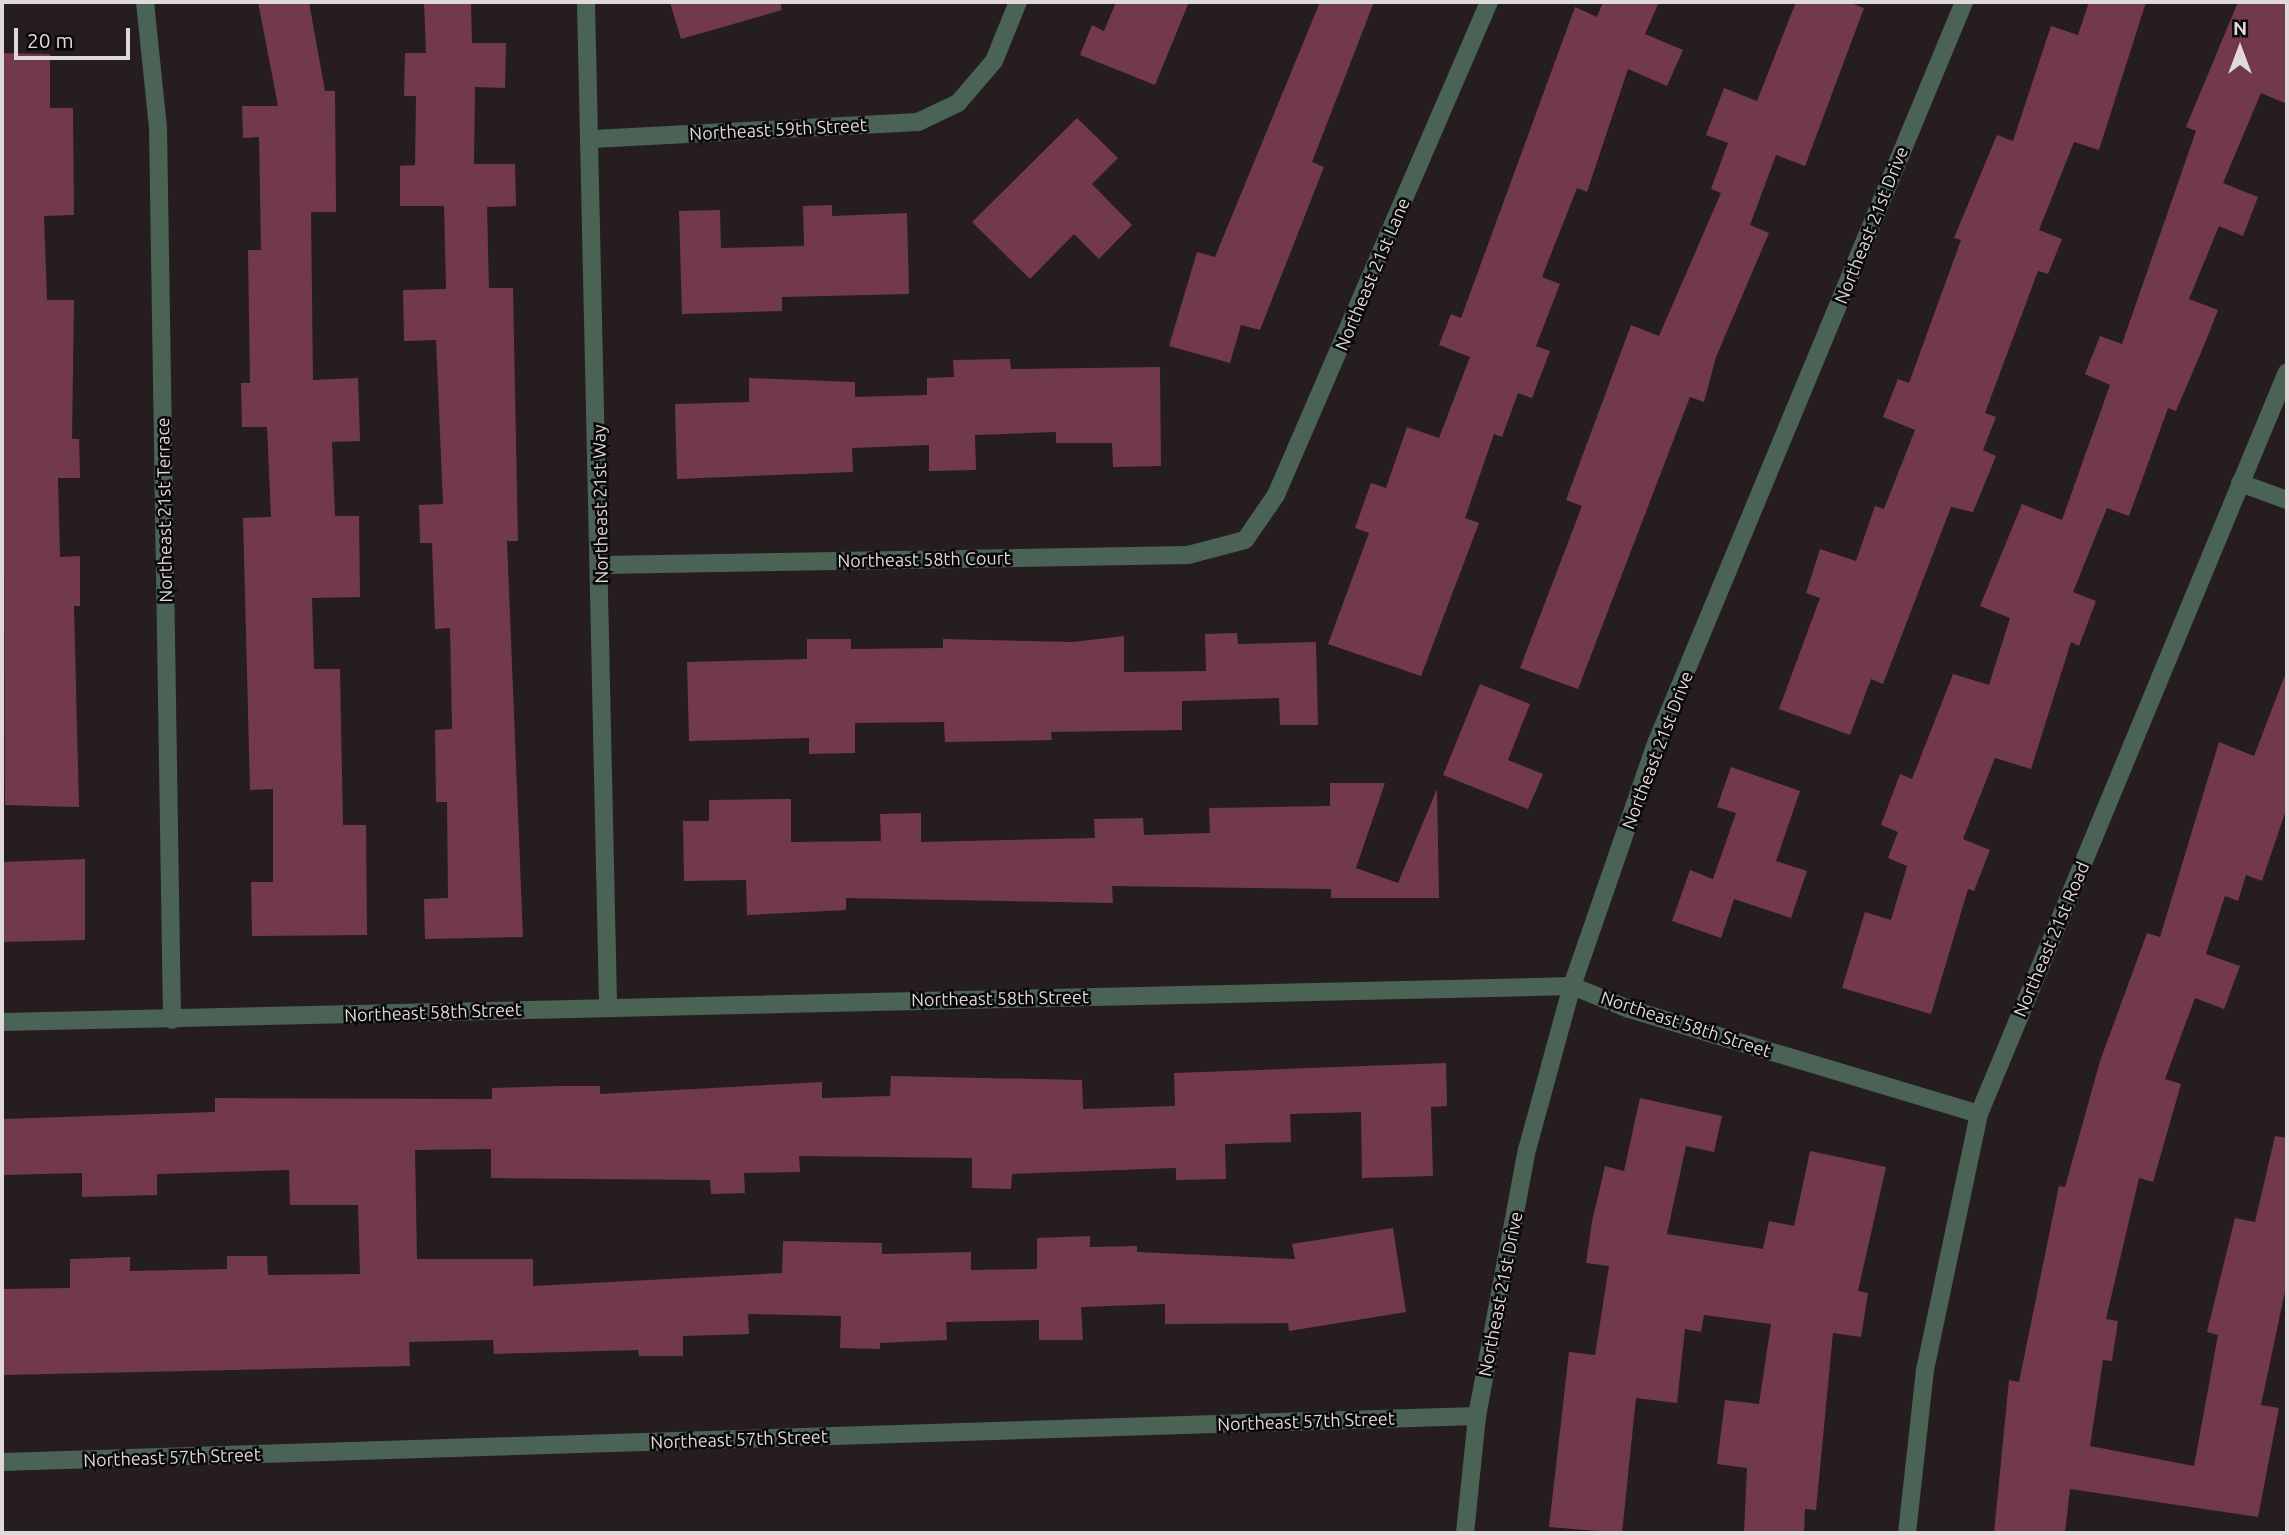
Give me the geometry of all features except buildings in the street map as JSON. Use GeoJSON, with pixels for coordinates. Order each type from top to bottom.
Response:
{"type":"FeatureCollection","features":[{"type":"Feature","properties":{"kind":"street","name":"Northeast 21st Terrace"},"geometry":{"type":"LineString","coordinates":[[145,2],[158,127],[172,1020]]}},
{"type":"Feature","properties":{"kind":"street","name":"Northeast 21st Way"},"geometry":{"type":"LineString","coordinates":[[586,2],[593,139],[608,1006]]}},
{"type":"Feature","properties":{"kind":"street","name":"Northeast 59th Street"},"geometry":{"type":"LineString","coordinates":[[593,139],[918,122],[958,103],[993,61],[1018,2]]}},
{"type":"Feature","properties":{"kind":"street","name":"Northeast 21st Lane"},"geometry":{"type":"LineString","coordinates":[[1245,540],[1276,495],[1489,2]]}},
{"type":"Feature","properties":{"kind":"street","name":"Northeast 21st Drive"},"geometry":{"type":"LineString","coordinates":[[1465,1533],[1477,1416],[1527,1150],[1572,986],[1657,741],[1964,2]]}},
{"type":"Feature","properties":{"kind":"street","name":"Northeast 21st Road"},"geometry":{"type":"LineString","coordinates":[[1907,1533],[1925,1370],[1979,1114],[2287,372]]}},
{"type":"Feature","properties":{"kind":"street"},"geometry":{"type":"LineString","coordinates":[[2241,483],[2287,500]]}},
{"type":"Feature","properties":{"kind":"street","name":"Northeast 58th Court"},"geometry":{"type":"LineString","coordinates":[[602,565],[1188,555],[1245,540]]}},
{"type":"Feature","properties":{"kind":"street","name":"Northeast 58th Street"},"geometry":{"type":"LineString","coordinates":[[2,1022],[172,1020],[608,1006],[1572,986],[1629,1009],[1979,1114]]}},
{"type":"Feature","properties":{"kind":"street","name":"Northeast 57th Street"},"geometry":{"type":"LineString","coordinates":[[2,1462],[1477,1416]]}}]}
